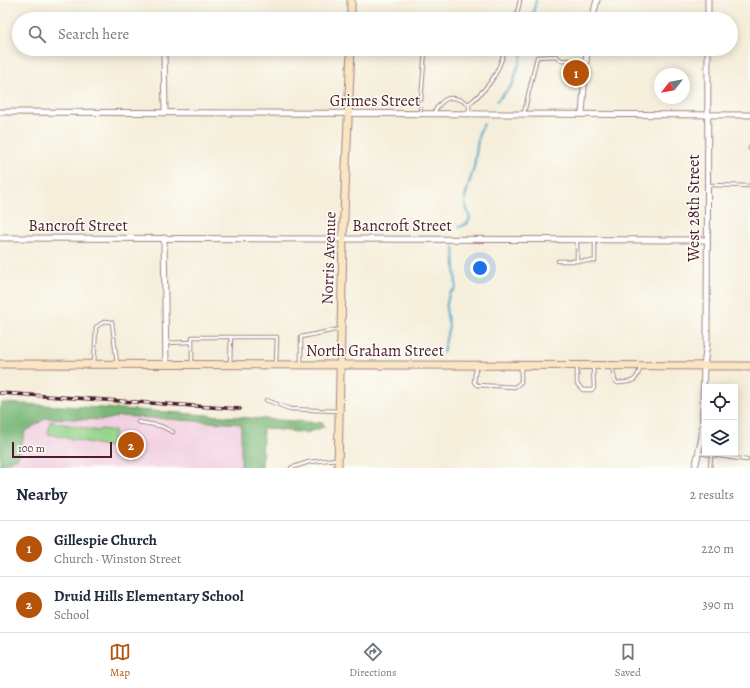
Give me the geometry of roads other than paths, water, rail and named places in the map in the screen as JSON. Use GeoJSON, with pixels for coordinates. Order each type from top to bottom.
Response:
{"type":"FeatureCollection","features":[{"type":"Feature","properties":{"kind":"main road"},"geometry":{"type":"LineString","coordinates":[[351,0],[351,12]]}},
{"type":"Feature","properties":{"kind":"main road","name":"Norris Avenue"},"geometry":{"type":"LineString","coordinates":[[338,468],[340,330],[351,56]]}},
{"type":"Feature","properties":{"kind":"main road","name":"North Graham Street"},"geometry":{"type":"LineString","coordinates":[[0,364],[750,366]]}},
{"type":"Feature","properties":{"kind":"street"},"geometry":{"type":"LineString","coordinates":[[594,12],[597,0]]}},
{"type":"Feature","properties":{"kind":"street"},"geometry":{"type":"LineString","coordinates":[[708,0],[708,12]]}},
{"type":"Feature","properties":{"kind":"street"},"geometry":{"type":"LineString","coordinates":[[164,56],[165,113]]}},
{"type":"Feature","properties":{"kind":"street"},"geometry":{"type":"LineString","coordinates":[[582,114],[586,56]]}},
{"type":"Feature","properties":{"kind":"street","name":"West 28th Street"},"geometry":{"type":"LineString","coordinates":[[695,468],[702,437],[704,366],[707,343],[708,56]]}},
{"type":"Feature","properties":{"kind":"street","name":"Grimes Street"},"geometry":{"type":"LineString","coordinates":[[0,112],[750,115]]}},
{"type":"Feature","properties":{"kind":"street","name":"Bancroft Street"},"geometry":{"type":"LineString","coordinates":[[0,238],[707,240]]}},
{"type":"Feature","properties":{"kind":"street"},"geometry":{"type":"LineString","coordinates":[[164,238],[166,364]]}},
{"type":"Feature","properties":{"kind":"lane"},"geometry":{"type":"LineString","coordinates":[[517,12],[520,0]]}},
{"type":"Feature","properties":{"kind":"lane"},"geometry":{"type":"LineString","coordinates":[[420,114],[425,56]]}},
{"type":"Feature","properties":{"kind":"lane"},"geometry":{"type":"LineString","coordinates":[[469,114],[469,104],[488,87],[495,76],[502,56]]}},
{"type":"Feature","properties":{"kind":"lane"},"geometry":{"type":"LineString","coordinates":[[524,114],[537,57],[556,56],[561,60],[586,60]]}},
{"type":"Feature","properties":{"kind":"lane"},"geometry":{"type":"LineString","coordinates":[[433,114],[438,105],[445,99],[452,98],[469,104]]}},
{"type":"Feature","properties":{"kind":"lane"},"geometry":{"type":"LineString","coordinates":[[707,186],[750,186]]}},
{"type":"Feature","properties":{"kind":"lane"},"geometry":{"type":"LineString","coordinates":[[577,240],[577,260]]}},
{"type":"Feature","properties":{"kind":"lane"},"geometry":{"type":"LineString","coordinates":[[558,261],[595,260],[595,240]]}},
{"type":"Feature","properties":{"kind":"lane"},"geometry":{"type":"LineString","coordinates":[[94,364],[96,328],[105,320],[112,322],[114,329],[117,364]]}},
{"type":"Feature","properties":{"kind":"lane"},"geometry":{"type":"LineString","coordinates":[[301,365],[301,337],[317,335],[322,332],[340,330]]}},
{"type":"Feature","properties":{"kind":"lane"},"geometry":{"type":"LineString","coordinates":[[192,364],[192,337],[277,337],[276,365]]}},
{"type":"Feature","properties":{"kind":"lane"},"geometry":{"type":"LineString","coordinates":[[230,364],[232,337]]}},
{"type":"Feature","properties":{"kind":"lane"},"geometry":{"type":"LineString","coordinates":[[166,343],[192,342]]}},
{"type":"Feature","properties":{"kind":"lane"},"geometry":{"type":"LineString","coordinates":[[476,365],[474,382],[477,385],[515,388],[521,382],[521,365]]}},
{"type":"Feature","properties":{"kind":"lane"},"geometry":{"type":"LineString","coordinates":[[577,365],[577,384],[583,390],[592,390],[594,388],[593,365]]}},
{"type":"Feature","properties":{"kind":"lane"},"geometry":{"type":"LineString","coordinates":[[611,365],[615,381],[618,383],[634,381],[638,377],[641,366]]}},
{"type":"Feature","properties":{"kind":"lane"},"geometry":{"type":"LineString","coordinates":[[266,400],[290,409],[338,410]]}},
{"type":"Feature","properties":{"kind":"lane"},"geometry":{"type":"LineString","coordinates":[[138,422],[161,426],[173,432]]}},
{"type":"Feature","properties":{"kind":"lane"},"geometry":{"type":"LineString","coordinates":[[698,453],[702,454]]}},
{"type":"Feature","properties":{"kind":"lane"},"geometry":{"type":"LineString","coordinates":[[710,468],[711,456],[747,460]]}},
{"type":"Feature","properties":{"kind":"lane"},"geometry":{"type":"LineString","coordinates":[[291,468],[309,462],[338,459]]}},
{"type":"Feature","properties":{"kind":"waterway"},"geometry":{"type":"LineString","coordinates":[[533,12],[536,0]]}},
{"type":"Feature","properties":{"kind":"waterway"},"geometry":{"type":"LineString","coordinates":[[497,101],[512,85],[522,56]]}},
{"type":"Feature","properties":{"kind":"waterway"},"geometry":{"type":"LineString","coordinates":[[459,227],[467,224],[470,218],[465,204],[465,197],[474,167],[479,133],[484,124]]}},
{"type":"Feature","properties":{"kind":"waterway"},"geometry":{"type":"LineString","coordinates":[[443,353],[449,326],[446,309],[447,303],[449,294],[456,288],[454,247]]}},
{"type":"Feature","properties":{"kind":"railway"},"geometry":{"type":"LineString","coordinates":[[0,393],[240,409]]}},
{"type":"Feature","properties":{"kind":"place","name":"Gillespie Church"},"geometry":{"type":"Point","coordinates":[576,73]}},
{"type":"Feature","properties":{"kind":"place","name":"Druid Hills Elementary School"},"geometry":{"type":"Point","coordinates":[131,445]}}]}
